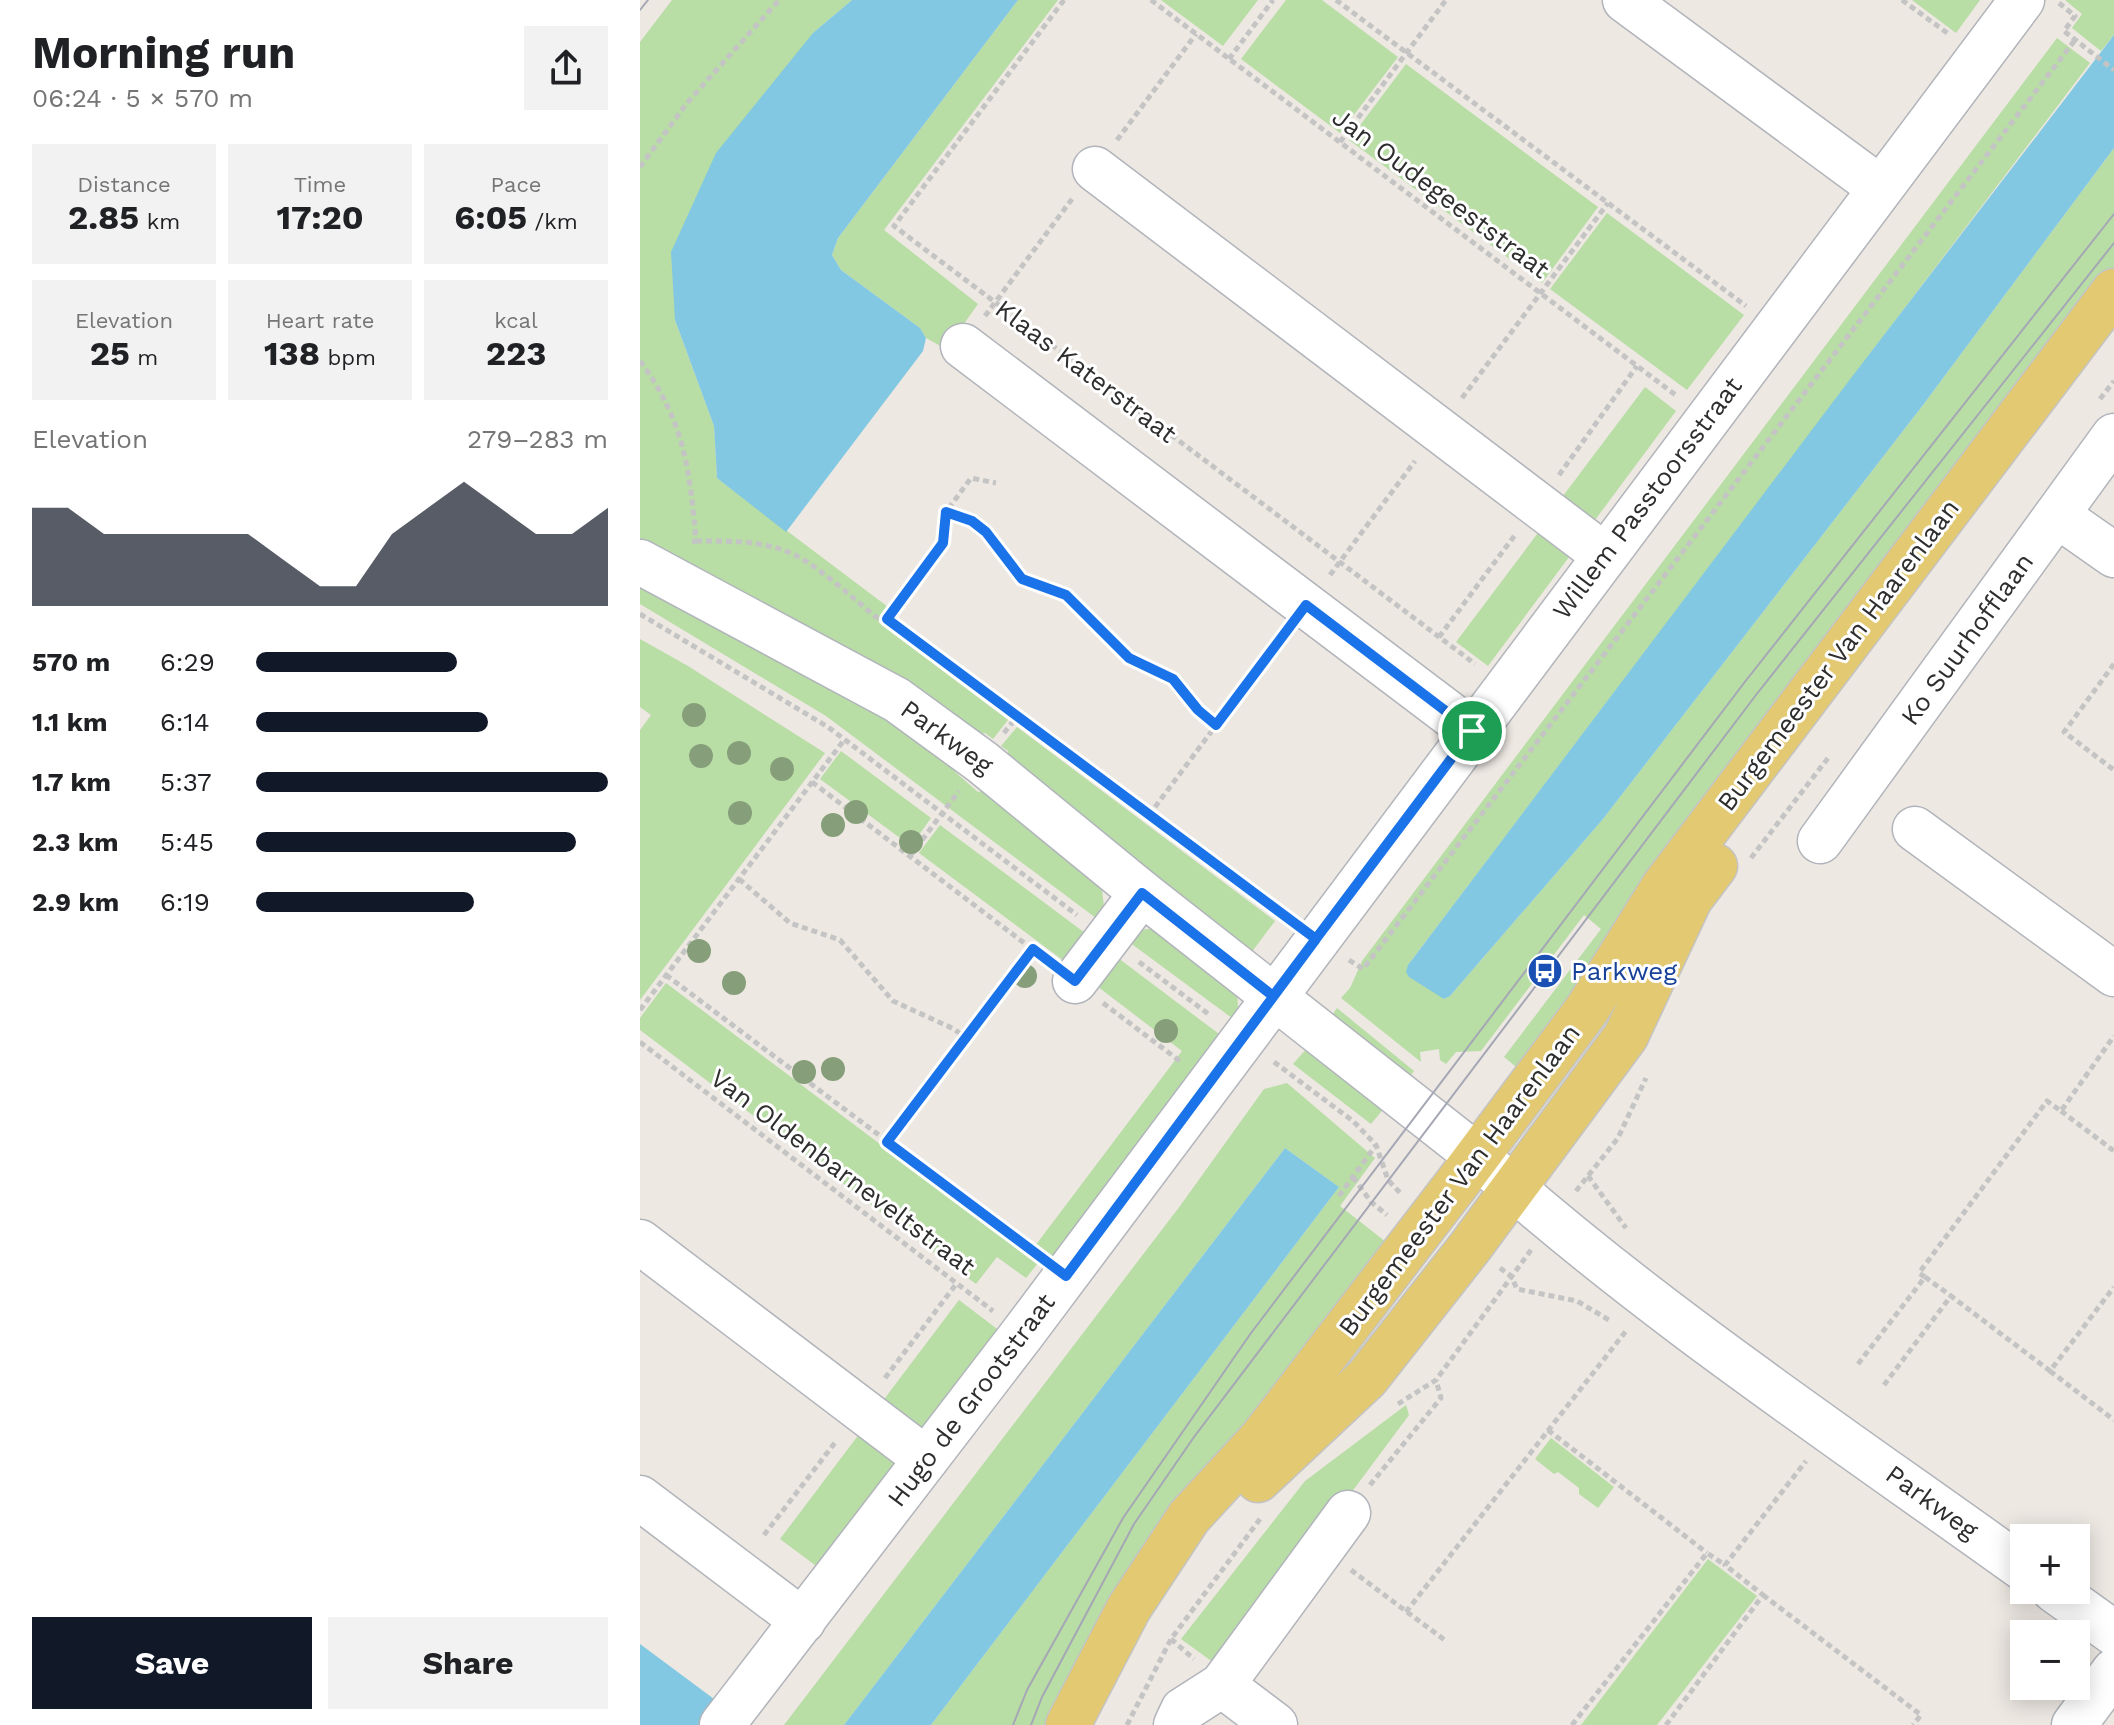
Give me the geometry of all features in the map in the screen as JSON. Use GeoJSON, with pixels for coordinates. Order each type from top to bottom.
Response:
{"type":"FeatureCollection","features":[{"type":"Feature","properties":{"kind":"main road","name":"Burgemeester Van Haarenlaan"},"geometry":{"type":"LineString","coordinates":[[1068,1725],[1129,1608],[1189,1517],[1261,1439],[1477,1156],[1588,1008],[1664,886],[2114,291]]}},
{"type":"Feature","properties":{"kind":"main road","name":"Burgemeester Van Haarenlaan"},"geometry":{"type":"LineString","coordinates":[[1097,1725],[1141,1640],[1226,1512],[1295,1443],[1367,1378],[1626,1036],[1690,899],[2114,330]]}},
{"type":"Feature","properties":{"kind":"street"},"geometry":{"type":"LineString","coordinates":[[1625,0],[1880,188]]}},
{"type":"Feature","properties":{"kind":"street","name":"Willem Passtoorsstraat"},"geometry":{"type":"LineString","coordinates":[[1273,996],[1979,57],[2026,1]]}},
{"type":"Feature","properties":{"kind":"street"},"geometry":{"type":"LineString","coordinates":[[1095,169],[1604,555]]}},
{"type":"Feature","properties":{"kind":"street","name":"Klaas Katerstraat"},"geometry":{"type":"LineString","coordinates":[[963,346],[1472,731]]}},
{"type":"Feature","properties":{"kind":"street","name":"Ko Suurhofflaan"},"geometry":{"type":"LineString","coordinates":[[1820,841],[2114,436]]}},
{"type":"Feature","properties":{"kind":"street"},"geometry":{"type":"LineString","coordinates":[[2057,515],[2114,555]]}},
{"type":"Feature","properties":{"kind":"street","name":"Parkweg"},"geometry":{"type":"LineString","coordinates":[[645,565],[897,700],[982,762],[1142,893],[1477,1156],[1513,1189],[1692,1332],[2010,1559]]}},
{"type":"Feature","properties":{"kind":"street"},"geometry":{"type":"LineString","coordinates":[[1915,829],[2114,974]]}},
{"type":"Feature","properties":{"kind":"street"},"geometry":{"type":"LineString","coordinates":[[1075,981],[1142,893]]}},
{"type":"Feature","properties":{"kind":"street","name":"Hugo de Grootstraat"},"geometry":{"type":"LineString","coordinates":[[729,1716],[1023,1333],[1273,996]]}},
{"type":"Feature","properties":{"kind":"street"},"geometry":{"type":"LineString","coordinates":[[640,1242],[926,1459]]}},
{"type":"Feature","properties":{"kind":"street"},"geometry":{"type":"LineString","coordinates":[[640,1498],[803,1621]]}},
{"type":"Feature","properties":{"kind":"street"},"geometry":{"type":"LineString","coordinates":[[1176,1725],[1183,1710],[1222,1685],[1348,1513]]}},
{"type":"Feature","properties":{"kind":"street"},"geometry":{"type":"LineString","coordinates":[[2074,1604],[2114,1633]]}},
{"type":"Feature","properties":{"kind":"street"},"geometry":{"type":"LineString","coordinates":[[2074,1725],[2114,1671]]}},
{"type":"Feature","properties":{"kind":"street"},"geometry":{"type":"LineString","coordinates":[[1222,1685],[1275,1725]]}},
{"type":"Feature","properties":{"kind":"path"},"geometry":{"type":"LineString","coordinates":[[640,167],[687,103],[779,0]]}},
{"type":"Feature","properties":{"kind":"path","name":"Klaas Katerstraat"},"geometry":{"type":"LineString","coordinates":[[1064,0],[894,226],[1505,687]]}},
{"type":"Feature","properties":{"kind":"path","name":"Jan Oudegeeststraat"},"geometry":{"type":"LineString","coordinates":[[1151,0],[1707,419]]}},
{"type":"Feature","properties":{"kind":"path"},"geometry":{"type":"LineString","coordinates":[[1229,59],[1273,0]]}},
{"type":"Feature","properties":{"kind":"path"},"geometry":{"type":"LineString","coordinates":[[1336,0],[1776,328]]}},
{"type":"Feature","properties":{"kind":"path"},"geometry":{"type":"LineString","coordinates":[[1340,142],[1446,0]]}},
{"type":"Feature","properties":{"kind":"path"},"geometry":{"type":"LineString","coordinates":[[1902,0],[1979,57]]}},
{"type":"Feature","properties":{"kind":"path"},"geometry":{"type":"LineString","coordinates":[[2026,1],[2075,16],[2064,31],[2114,70]]}},
{"type":"Feature","properties":{"kind":"path"},"geometry":{"type":"LineString","coordinates":[[645,565],[660,552],[696,541],[740,540],[797,556],[876,617],[887,619],[1018,715],[1316,939],[1363,969],[2073,39]]}},
{"type":"Feature","properties":{"kind":"path"},"geometry":{"type":"LineString","coordinates":[[640,361],[658,385],[674,420],[690,474],[696,541]]}},
{"type":"Feature","properties":{"kind":"path"},"geometry":{"type":"LineString","coordinates":[[887,619],[943,543],[946,512],[971,478],[996,483]]}},
{"type":"Feature","properties":{"kind":"path"},"geometry":{"type":"LineString","coordinates":[[946,512],[972,521],[986,532],[1022,579],[1066,595],[1129,658],[1173,679],[1198,710],[1216,725]]}},
{"type":"Feature","properties":{"kind":"path"},"geometry":{"type":"LineString","coordinates":[[1149,815],[1306,605]]}},
{"type":"Feature","properties":{"kind":"path"},"geometry":{"type":"LineString","coordinates":[[2114,664],[2064,732],[2114,770]]}},
{"type":"Feature","properties":{"kind":"path"},"geometry":{"type":"LineString","coordinates":[[640,1010],[844,739]]}},
{"type":"Feature","properties":{"kind":"path"},"geometry":{"type":"LineString","coordinates":[[812,782],[1210,1083]]}},
{"type":"Feature","properties":{"kind":"path"},"geometry":{"type":"LineString","coordinates":[[739,879],[790,923],[840,940],[893,1001],[954,1029],[966,1038]]}},
{"type":"Feature","properties":{"kind":"path"},"geometry":{"type":"LineString","coordinates":[[887,1142],[1033,949]]}},
{"type":"Feature","properties":{"kind":"path"},"geometry":{"type":"LineString","coordinates":[[666,975],[1066,1276]]}},
{"type":"Feature","properties":{"kind":"path"},"geometry":{"type":"LineString","coordinates":[[2061,1111],[2114,1036]]}},
{"type":"Feature","properties":{"kind":"path","name":"Van Oldenbarneveltstraat"},"geometry":{"type":"LineString","coordinates":[[640,1042],[1023,1333]]}},
{"type":"Feature","properties":{"kind":"path"},"geometry":{"type":"LineString","coordinates":[[2114,1151],[2047,1101],[1919,1273],[2114,1420]]}},
{"type":"Feature","properties":{"kind":"path"},"geometry":{"type":"LineString","coordinates":[[1339,1196],[1376,1145]]}},
{"type":"Feature","properties":{"kind":"path"},"geometry":{"type":"LineString","coordinates":[[1858,1364],[1925,1277]]}},
{"type":"Feature","properties":{"kind":"path"},"geometry":{"type":"LineString","coordinates":[[2050,1371],[2114,1287]]}},
{"type":"Feature","properties":{"kind":"path"},"geometry":{"type":"LineString","coordinates":[[1884,1385],[1951,1296]]}},
{"type":"Feature","properties":{"kind":"path"},"geometry":{"type":"LineString","coordinates":[[1406,1612],[1626,1331]]}},
{"type":"Feature","properties":{"kind":"path"},"geometry":{"type":"LineString","coordinates":[[1348,1513],[1441,1398],[1436,1380]]}},
{"type":"Feature","properties":{"kind":"path"},"geometry":{"type":"LineString","coordinates":[[1548,1430],[1921,1715],[1913,1725]]}},
{"type":"Feature","properties":{"kind":"path"},"geometry":{"type":"LineString","coordinates":[[1725,1565],[1806,1461]]}},
{"type":"Feature","properties":{"kind":"path"},"geometry":{"type":"LineString","coordinates":[[1321,1548],[1446,1641]]}},
{"type":"Feature","properties":{"kind":"path"},"geometry":{"type":"LineString","coordinates":[[1572,1725],[1707,1553]]}},
{"type":"Feature","properties":{"kind":"path"},"geometry":{"type":"LineString","coordinates":[[1666,1725],[1763,1595]]}},
{"type":"Feature","properties":{"kind":"green space"},"geometry":{"type":"Polygon","coordinates":[[[672,0],[852,0],[813,33],[675,320],[714,426],[717,478],[888,607],[878,622],[1008,720],[993,739],[985,733],[971,736],[640,547],[640,42],[672,0]]]}},
{"type":"Feature","properties":{"kind":"green space"},"geometry":{"type":"Polygon","coordinates":[[[1018,0],[1058,0],[884,230],[978,304],[946,349],[926,338],[920,328],[841,270],[832,255],[838,238],[1018,0]]]}},
{"type":"Feature","properties":{"kind":"green space"},"geometry":{"type":"Polygon","coordinates":[[[1161,0],[1258,0],[1223,46],[1161,0]]]}},
{"type":"Feature","properties":{"kind":"green space"},"geometry":{"type":"Polygon","coordinates":[[[1286,0],[1322,0],[1398,57],[1340,133],[1241,59],[1286,0]]]}},
{"type":"Feature","properties":{"kind":"green space"},"geometry":{"type":"Polygon","coordinates":[[[1912,0],[1980,0],[1956,33],[1912,0]]]}},
{"type":"Feature","properties":{"kind":"green space"},"geometry":{"type":"Polygon","coordinates":[[[2065,0],[2114,0],[2114,35],[2101,51],[2072,28],[2082,14],[2065,0]]]}},
{"type":"Feature","properties":{"kind":"green space"},"geometry":{"type":"Polygon","coordinates":[[[2057,38],[2090,63],[1408,965],[1444,999],[1450,996],[1603,819],[1923,405],[2114,148],[2114,277],[1526,1075],[1504,1057],[1601,929],[1584,915],[1481,1051],[1456,1052],[1446,1064],[1440,1060],[1439,1049],[1420,1052],[1421,1062],[1341,998],[1350,988],[1362,961],[2057,38]]]}},
{"type":"Feature","properties":{"kind":"green space"},"geometry":{"type":"Polygon","coordinates":[[[1406,64],[1598,207],[1542,283],[1349,140],[1406,64]]]}},
{"type":"Feature","properties":{"kind":"green space"},"geometry":{"type":"Polygon","coordinates":[[[1607,213],[1744,315],[1687,390],[1550,289],[1607,213]]]}},
{"type":"Feature","properties":{"kind":"green space"},"geometry":{"type":"Polygon","coordinates":[[[1645,387],[1676,411],[1592,524],[1560,500],[1645,387]]]}},
{"type":"Feature","properties":{"kind":"green space"},"geometry":{"type":"Polygon","coordinates":[[[1541,529],[1572,553],[1488,666],[1456,642],[1541,529]]]}},
{"type":"Feature","properties":{"kind":"green space"},"geometry":{"type":"Polygon","coordinates":[[[640,577],[955,757],[955,772],[978,792],[992,788],[1100,873],[1105,915],[1100,921],[826,716],[640,604],[640,577]]]}},
{"type":"Feature","properties":{"kind":"green space"},"geometry":{"type":"Polygon","coordinates":[[[640,639],[825,753],[640,1000],[640,730],[651,715],[640,707],[640,639]]]}},
{"type":"Feature","properties":{"kind":"green space"},"geometry":{"type":"Polygon","coordinates":[[[1017,727],[1275,921],[1248,957],[1008,767],[1008,751],[1001,746],[1017,727]]]}},
{"type":"Feature","properties":{"kind":"green space"},"geometry":{"type":"Polygon","coordinates":[[[841,751],[931,818],[911,846],[820,779],[841,751]]]}},
{"type":"Feature","properties":{"kind":"green space"},"geometry":{"type":"Polygon","coordinates":[[[940,825],[1089,936],[1068,964],[919,853],[940,825]]]}},
{"type":"Feature","properties":{"kind":"green space"},"geometry":{"type":"Polygon","coordinates":[[[1164,927],[1237,992],[1238,1007],[1232,1018],[1125,939],[1132,931],[1164,927]]]}},
{"type":"Feature","properties":{"kind":"green space"},"geometry":{"type":"Polygon","coordinates":[[[1114,955],[1223,1037],[1054,1260],[1035,1246],[1182,1051],[1093,983],[1114,955]]]}},
{"type":"Feature","properties":{"kind":"green space"},"geometry":{"type":"Polygon","coordinates":[[[666,983],[1038,1263],[1026,1278],[997,1257],[976,1284],[640,1030],[640,1018],[666,983]]]}},
{"type":"Feature","properties":{"kind":"green space"},"geometry":{"type":"Polygon","coordinates":[[[1337,1008],[1414,1071],[1405,1083],[1328,1021],[1337,1008]]]}},
{"type":"Feature","properties":{"kind":"green space"},"geometry":{"type":"Polygon","coordinates":[[[1309,1046],[1385,1107],[1371,1124],[1293,1064],[1309,1046]]]}},
{"type":"Feature","properties":{"kind":"green space"},"geometry":{"type":"Polygon","coordinates":[[[1287,1083],[1375,1158],[1340,1206],[1395,1249],[1058,1725],[931,1725],[1339,1187],[1285,1148],[844,1725],[784,1725],[1180,1206],[1264,1089],[1287,1083]]]}},
{"type":"Feature","properties":{"kind":"green space"},"geometry":{"type":"Polygon","coordinates":[[[959,1300],[1005,1335],[925,1441],[879,1406],[959,1300]]]}},
{"type":"Feature","properties":{"kind":"green space"},"geometry":{"type":"Polygon","coordinates":[[[1406,1405],[1409,1415],[1221,1668],[1181,1639],[1305,1481],[1406,1405]]]}},
{"type":"Feature","properties":{"kind":"green space"},"geometry":{"type":"Polygon","coordinates":[[[860,1433],[906,1468],[827,1574],[780,1539],[860,1433]]]}},
{"type":"Feature","properties":{"kind":"green space"},"geometry":{"type":"Polygon","coordinates":[[[1551,1438],[1614,1487],[1598,1508],[1579,1494],[1579,1488],[1535,1459],[1551,1438]]]}},
{"type":"Feature","properties":{"kind":"green space"},"geometry":{"type":"Polygon","coordinates":[[[1708,1559],[1757,1596],[1657,1725],[1581,1725],[1708,1559]]]}},
{"type":"Feature","properties":{"kind":"water"},"geometry":{"type":"Polygon","coordinates":[[[852,0],[1018,0],[838,238],[832,255],[841,270],[920,328],[926,338],[923,351],[786,532],[717,478],[714,426],[675,320],[671,252],[716,153],[813,33],[852,0]]]}},
{"type":"Feature","properties":{"kind":"water"},"geometry":{"type":"Polygon","coordinates":[[[2114,35],[2114,148],[1923,405],[1603,819],[1450,996],[1444,999],[1409,977],[1406,972],[1408,965],[2114,35]]]}},
{"type":"Feature","properties":{"kind":"water"},"geometry":{"type":"Polygon","coordinates":[[[1285,1148],[1339,1187],[931,1725],[844,1725],[1285,1148]]]}},
{"type":"Feature","properties":{"kind":"water"},"geometry":{"type":"Polygon","coordinates":[[[640,1644],[749,1725],[640,1725],[640,1644]]]}},
{"type":"Feature","properties":{"kind":"tram line"},"geometry":{"type":"LineString","coordinates":[[640,10],[648,0]]}},
{"type":"Feature","properties":{"kind":"tram line"},"geometry":{"type":"LineString","coordinates":[[1013,1725],[1027,1690],[1123,1518],[1251,1333],[1744,683],[2114,214]]}},
{"type":"Feature","properties":{"kind":"tram line"},"geometry":{"type":"LineString","coordinates":[[1031,1725],[1042,1697],[1134,1524],[1194,1437],[1756,695],[2114,243]]}},
{"type":"Feature","properties":{"kind":"place","name":"Parkweg"},"geometry":{"type":"Point","coordinates":[1545,971]}},
{"type":"Feature","properties":{"kind":"route"},"geometry":{"type":"LineString","coordinates":[[1472,731],[1273,996],[1142,893],[1075,981],[1033,949],[887,1142],[1066,1276],[1316,939],[1149,815],[1018,715],[887,619],[943,543],[946,512],[972,521],[986,532],[1022,579],[1066,595],[1129,658],[1173,679],[1198,710],[1216,725],[1306,605],[1472,731]]}}]}
